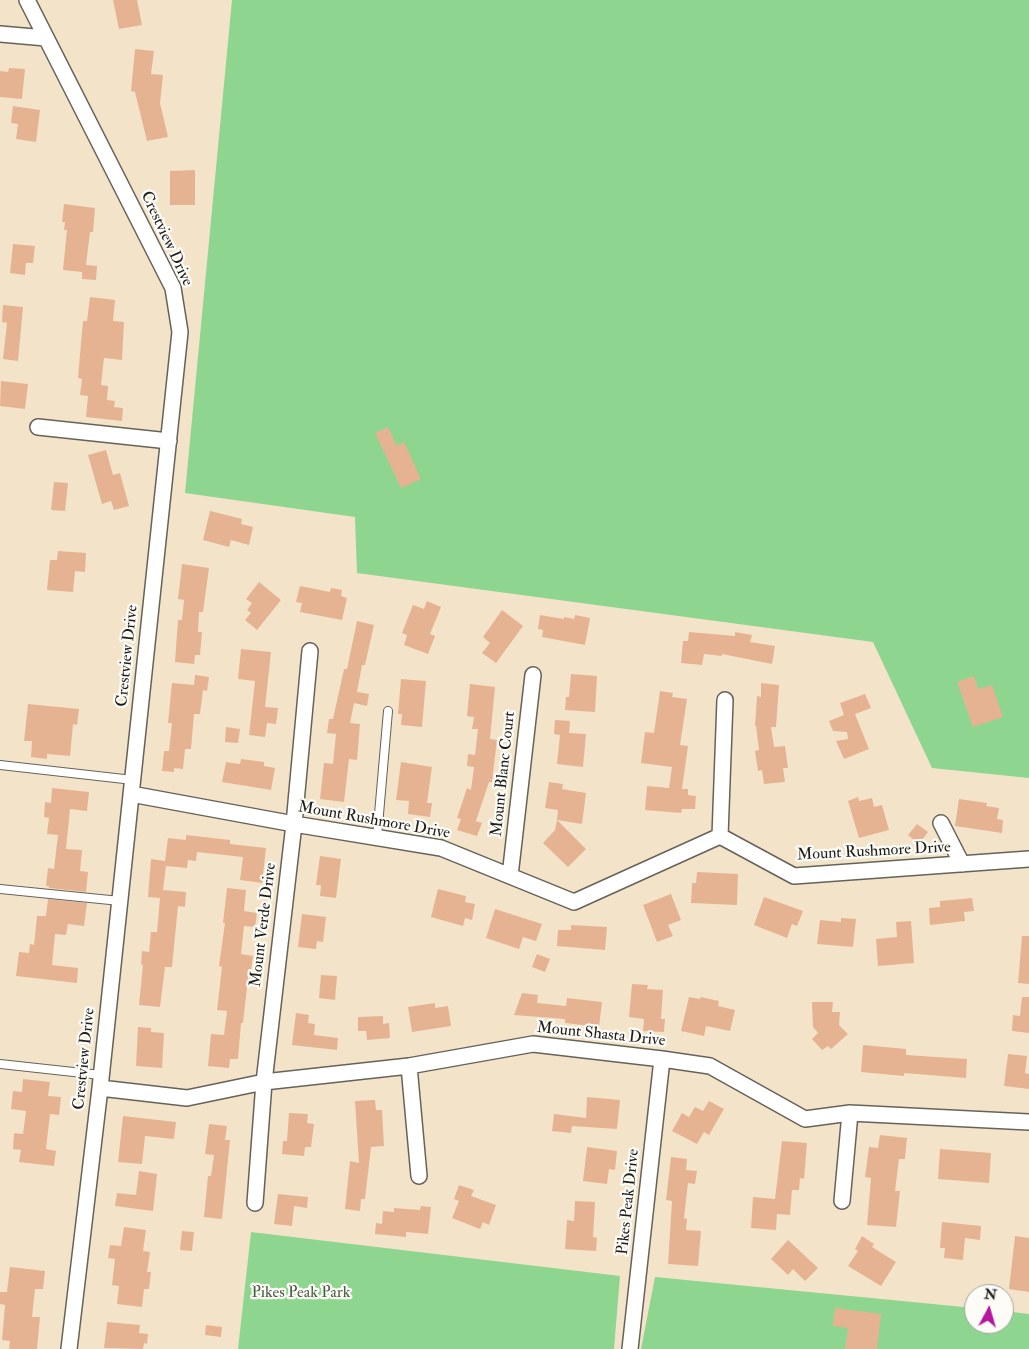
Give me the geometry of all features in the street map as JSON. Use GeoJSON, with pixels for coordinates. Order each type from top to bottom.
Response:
{"type":"FeatureCollection","features":[{"type":"Feature","properties":{"kind":"street","name":"Crestview Drive"},"geometry":{"type":"LineString","coordinates":[[27,0],[173,288],[180,332],[120,901],[69,1349]]}},
{"type":"Feature","properties":{"kind":"street"},"geometry":{"type":"LineString","coordinates":[[0,34],[46,38]]}},
{"type":"Feature","properties":{"kind":"street"},"geometry":{"type":"LineString","coordinates":[[38,427],[169,441]]}},
{"type":"Feature","properties":{"kind":"street","name":"Mount Verde Drive"},"geometry":{"type":"LineString","coordinates":[[255,1203],[264,1082],[294,824],[310,651]]}},
{"type":"Feature","properties":{"kind":"street","name":"Mount Blanc Court"},"geometry":{"type":"LineString","coordinates":[[510,876],[533,675]]}},
{"type":"Feature","properties":{"kind":"street"},"geometry":{"type":"LineString","coordinates":[[720,836],[725,700]]}},
{"type":"Feature","properties":{"kind":"street","name":"Mount Rushmore Drive"},"geometry":{"type":"LineString","coordinates":[[132,787],[294,824],[441,848],[574,902],[720,836],[794,876],[1029,859]]}},
{"type":"Feature","properties":{"kind":"street"},"geometry":{"type":"LineString","coordinates":[[941,823],[962,864]]}},
{"type":"Feature","properties":{"kind":"street","name":"Mount Shasta Drive"},"geometry":{"type":"LineString","coordinates":[[100,1082],[186,1098],[264,1082],[410,1066],[533,1044],[710,1066],[805,1119],[850,1113],[1029,1122]]}},
{"type":"Feature","properties":{"kind":"street","name":"Pikes Peak Drive"},"geometry":{"type":"LineString","coordinates":[[630,1349],[662,1059]]}},
{"type":"Feature","properties":{"kind":"street"},"geometry":{"type":"LineString","coordinates":[[410,1066],[419,1176]]}},
{"type":"Feature","properties":{"kind":"street"},"geometry":{"type":"LineString","coordinates":[[842,1201],[850,1113]]}},
{"type":"Feature","properties":{"kind":"lane"},"geometry":{"type":"LineString","coordinates":[[377,837],[388,711]]}},
{"type":"Feature","properties":{"kind":"lane"},"geometry":{"type":"LineString","coordinates":[[0,765],[132,787]]}},
{"type":"Feature","properties":{"kind":"lane"},"geometry":{"type":"LineString","coordinates":[[0,889],[120,901]]}},
{"type":"Feature","properties":{"kind":"lane"},"geometry":{"type":"LineString","coordinates":[[0,1064],[100,1082]]}},
{"type":"Feature","properties":{"kind":"green space"},"geometry":{"type":"Polygon","coordinates":[[[232,0],[1029,0],[1029,778],[932,768],[873,642],[357,573],[355,517],[185,493],[232,0]]]}},
{"type":"Feature","properties":{"kind":"green space","name":"Pikes Peak Park"},"geometry":{"type":"Polygon","coordinates":[[[251,1232],[620,1276],[614,1349],[238,1349],[251,1232]]]}},
{"type":"Feature","properties":{"kind":"green space"},"geometry":{"type":"Polygon","coordinates":[[[655,1277],[964,1307],[964,1334],[1014,1334],[1014,1312],[1029,1314],[1029,1349],[641,1349],[655,1277]]]}},
{"type":"Feature","properties":{"kind":"building"},"geometry":{"type":"Polygon","coordinates":[[[113,0],[137,0],[142,25],[119,29],[113,0]]]}},
{"type":"Feature","properties":{"kind":"building"},"geometry":{"type":"Polygon","coordinates":[[[135,49],[154,51],[151,74],[163,75],[160,103],[168,137],[147,141],[135,92],[131,91],[135,49]]]}},
{"type":"Feature","properties":{"kind":"building"},"geometry":{"type":"Polygon","coordinates":[[[9,68],[25,69],[22,99],[0,97],[0,71],[8,72],[9,68]]]}},
{"type":"Feature","properties":{"kind":"building"},"geometry":{"type":"Polygon","coordinates":[[[13,106],[40,110],[36,142],[16,139],[18,124],[11,123],[13,106]]]}},
{"type":"Feature","properties":{"kind":"building"},"geometry":{"type":"Polygon","coordinates":[[[195,170],[195,205],[170,205],[170,171],[195,170]]]}},
{"type":"Feature","properties":{"kind":"building"},"geometry":{"type":"Polygon","coordinates":[[[64,204],[95,208],[93,232],[90,232],[86,265],[97,266],[96,280],[82,279],[82,272],[63,270],[67,230],[64,230],[65,222],[62,222],[64,204]]]}},
{"type":"Feature","properties":{"kind":"building"},"geometry":{"type":"Polygon","coordinates":[[[13,244],[35,246],[33,263],[26,263],[25,275],[10,273],[13,244]]]}},
{"type":"Feature","properties":{"kind":"building"},"geometry":{"type":"Polygon","coordinates":[[[90,297],[115,300],[113,321],[124,322],[122,360],[104,358],[101,385],[108,386],[107,400],[115,401],[114,407],[123,408],[122,421],[86,417],[88,396],[80,395],[82,379],[78,378],[83,321],[87,321],[90,297]]]}},
{"type":"Feature","properties":{"kind":"building"},"geometry":{"type":"Polygon","coordinates":[[[3,305],[23,307],[18,361],[3,359],[7,323],[2,322],[3,305]]]}},
{"type":"Feature","properties":{"kind":"building"},"geometry":{"type":"Polygon","coordinates":[[[1,381],[28,384],[25,409],[0,406],[1,381]]]}},
{"type":"Feature","properties":{"kind":"building"},"geometry":{"type":"Polygon","coordinates":[[[388,427],[397,446],[404,442],[421,479],[401,488],[375,433],[388,427]]]}},
{"type":"Feature","properties":{"kind":"building"},"geometry":{"type":"Polygon","coordinates":[[[106,450],[113,475],[120,473],[129,506],[114,510],[111,501],[102,504],[88,455],[106,450]]]}},
{"type":"Feature","properties":{"kind":"building"},"geometry":{"type":"Polygon","coordinates":[[[54,482],[68,483],[65,511],[51,510],[54,482]]]}},
{"type":"Feature","properties":{"kind":"building"},"geometry":{"type":"Polygon","coordinates":[[[210,511],[242,519],[241,524],[253,527],[249,545],[231,540],[229,547],[203,540],[210,511]]]}},
{"type":"Feature","properties":{"kind":"building"},"geometry":{"type":"Polygon","coordinates":[[[58,551],[86,553],[85,572],[75,571],[73,592],[47,590],[50,560],[57,560],[58,551]]]}},
{"type":"Feature","properties":{"kind":"building"},"geometry":{"type":"Polygon","coordinates":[[[182,564],[209,568],[203,612],[199,612],[198,632],[202,632],[200,655],[195,655],[194,664],[175,662],[178,620],[182,620],[184,600],[178,599],[182,564]]]}},
{"type":"Feature","properties":{"kind":"building"},"geometry":{"type":"Polygon","coordinates":[[[259,582],[281,600],[257,630],[245,620],[251,613],[247,610],[252,603],[246,599],[259,582]]]}},
{"type":"Feature","properties":{"kind":"building"},"geometry":{"type":"Polygon","coordinates":[[[300,586],[330,592],[331,588],[342,590],[341,596],[347,598],[342,620],[300,612],[302,603],[296,602],[300,586]]]}},
{"type":"Feature","properties":{"kind":"building"},"geometry":{"type":"Polygon","coordinates":[[[427,601],[441,607],[430,634],[435,636],[428,654],[404,645],[407,635],[402,633],[413,605],[424,609],[427,601]]]}},
{"type":"Feature","properties":{"kind":"building"},"geometry":{"type":"Polygon","coordinates":[[[502,610],[523,626],[496,663],[482,653],[490,643],[483,637],[502,610]]]}},
{"type":"Feature","properties":{"kind":"building"},"geometry":{"type":"Polygon","coordinates":[[[540,615],[564,619],[564,617],[574,619],[575,615],[590,618],[585,645],[542,637],[543,630],[538,629],[540,615]]]}},
{"type":"Feature","properties":{"kind":"building"},"geometry":{"type":"Polygon","coordinates":[[[357,621],[374,625],[365,665],[362,665],[357,692],[369,694],[367,706],[354,703],[350,723],[360,724],[357,760],[349,759],[344,802],[320,799],[324,763],[333,764],[336,734],[327,733],[329,719],[333,719],[344,669],[347,669],[357,621]]]}},
{"type":"Feature","properties":{"kind":"building"},"geometry":{"type":"Polygon","coordinates":[[[689,632],[735,636],[735,632],[752,635],[750,642],[775,646],[772,664],[722,654],[722,656],[704,654],[702,665],[681,663],[683,641],[688,641],[689,632]]]}},
{"type":"Feature","properties":{"kind":"building"},"geometry":{"type":"Polygon","coordinates":[[[241,649],[271,652],[265,707],[278,708],[276,724],[267,723],[265,737],[249,735],[255,681],[238,679],[241,649]]]}},
{"type":"Feature","properties":{"kind":"building"},"geometry":{"type":"Polygon","coordinates":[[[571,674],[597,676],[595,712],[565,710],[566,697],[569,697],[571,674]]]}},
{"type":"Feature","properties":{"kind":"building"},"geometry":{"type":"Polygon","coordinates":[[[195,675],[209,677],[207,691],[203,690],[200,714],[194,714],[191,749],[185,749],[183,769],[174,768],[174,772],[162,771],[164,751],[169,751],[172,723],[168,723],[172,683],[194,685],[195,675]]]}},
{"type":"Feature","properties":{"kind":"building"},"geometry":{"type":"Polygon","coordinates":[[[974,676],[978,689],[992,685],[1003,717],[973,727],[957,682],[974,676]]]}},
{"type":"Feature","properties":{"kind":"building"},"geometry":{"type":"Polygon","coordinates":[[[401,679],[426,681],[422,727],[401,725],[402,714],[398,714],[401,679]]]}},
{"type":"Feature","properties":{"kind":"building"},"geometry":{"type":"Polygon","coordinates":[[[761,683],[779,685],[776,727],[771,727],[774,747],[785,746],[788,768],[783,768],[785,782],[764,784],[762,770],[758,771],[755,751],[759,750],[755,726],[757,696],[761,697],[761,683]]]}},
{"type":"Feature","properties":{"kind":"building"},"geometry":{"type":"Polygon","coordinates":[[[470,684],[495,687],[490,739],[497,740],[492,782],[489,782],[476,821],[482,823],[477,836],[457,830],[461,819],[457,818],[467,788],[471,790],[474,767],[467,766],[468,754],[475,755],[478,729],[472,729],[474,717],[467,716],[470,684]]]}},
{"type":"Feature","properties":{"kind":"building"},"geometry":{"type":"Polygon","coordinates":[[[660,691],[673,693],[672,697],[687,699],[680,745],[688,746],[682,789],[688,789],[688,795],[696,796],[695,809],[682,809],[681,813],[645,810],[647,786],[669,788],[672,767],[641,763],[645,732],[654,733],[660,691]]]}},
{"type":"Feature","properties":{"kind":"building"},"geometry":{"type":"Polygon","coordinates":[[[865,694],[871,708],[855,714],[869,749],[844,759],[836,741],[848,739],[847,732],[833,731],[829,721],[844,715],[840,703],[865,694]]]}},
{"type":"Feature","properties":{"kind":"building"},"geometry":{"type":"Polygon","coordinates":[[[28,704],[79,709],[77,725],[73,724],[70,756],[47,754],[47,759],[31,757],[32,741],[24,741],[28,704]]]}},
{"type":"Feature","properties":{"kind":"building"},"geometry":{"type":"Polygon","coordinates":[[[555,720],[570,721],[569,733],[586,734],[583,767],[557,764],[560,735],[554,734],[555,720]]]}},
{"type":"Feature","properties":{"kind":"building"},"geometry":{"type":"Polygon","coordinates":[[[226,727],[240,729],[238,743],[225,742],[226,727]]]}},
{"type":"Feature","properties":{"kind":"building"},"geometry":{"type":"Polygon","coordinates":[[[241,759],[264,762],[264,766],[275,768],[271,790],[222,782],[226,762],[240,764],[241,759]]]}},
{"type":"Feature","properties":{"kind":"building"},"geometry":{"type":"Polygon","coordinates":[[[401,762],[432,767],[427,803],[432,803],[430,817],[408,814],[409,801],[396,800],[401,762]]]}},
{"type":"Feature","properties":{"kind":"building"},"geometry":{"type":"Polygon","coordinates":[[[549,782],[563,784],[562,789],[586,793],[582,824],[557,820],[558,810],[545,808],[549,782]]]}},
{"type":"Feature","properties":{"kind":"building"},"geometry":{"type":"Polygon","coordinates":[[[52,788],[89,792],[87,811],[70,809],[66,849],[82,850],[80,871],[88,872],[86,892],[49,888],[49,886],[46,886],[48,868],[54,869],[58,835],[47,834],[49,818],[44,817],[45,802],[51,803],[52,788]]]}},
{"type":"Feature","properties":{"kind":"building"},"geometry":{"type":"Polygon","coordinates":[[[858,797],[859,801],[872,798],[874,807],[882,805],[889,830],[859,838],[848,801],[858,797]]]}},
{"type":"Feature","properties":{"kind":"building"},"geometry":{"type":"Polygon","coordinates":[[[959,799],[987,803],[986,806],[999,808],[997,819],[1003,820],[1002,833],[955,826],[959,799]]]}},
{"type":"Feature","properties":{"kind":"building"},"geometry":{"type":"Polygon","coordinates":[[[557,820],[586,849],[568,867],[543,843],[555,830],[557,820]]]}},
{"type":"Feature","properties":{"kind":"building"},"geometry":{"type":"Polygon","coordinates":[[[917,824],[928,832],[919,844],[908,835],[917,824]]]}},
{"type":"Feature","properties":{"kind":"building"},"geometry":{"type":"Polygon","coordinates":[[[186,835],[230,840],[230,844],[266,848],[262,883],[240,880],[243,857],[197,852],[196,861],[188,860],[187,868],[166,866],[163,890],[186,892],[185,907],[178,906],[172,967],[165,967],[160,1007],[139,1005],[143,965],[141,964],[142,951],[149,952],[151,932],[157,932],[160,898],[148,897],[151,859],[165,861],[168,838],[186,840],[186,835]]]}},
{"type":"Feature","properties":{"kind":"building"},"geometry":{"type":"Polygon","coordinates":[[[320,856],[341,859],[336,898],[320,896],[321,885],[316,885],[320,856]]]}},
{"type":"Feature","properties":{"kind":"building"},"geometry":{"type":"Polygon","coordinates":[[[697,872],[738,874],[737,905],[691,903],[692,883],[696,883],[697,872]]]}},
{"type":"Feature","properties":{"kind":"building"},"geometry":{"type":"Polygon","coordinates":[[[227,888],[246,890],[244,911],[257,913],[255,927],[244,926],[241,954],[253,956],[251,970],[249,970],[243,1023],[241,1023],[238,1059],[230,1059],[229,1068],[208,1066],[211,1034],[224,1035],[227,1011],[217,1010],[222,967],[219,966],[225,923],[223,923],[227,888]]]}},
{"type":"Feature","properties":{"kind":"building"},"geometry":{"type":"Polygon","coordinates":[[[438,889],[466,896],[465,902],[475,904],[472,920],[465,918],[463,926],[431,917],[438,889]]]}},
{"type":"Feature","properties":{"kind":"building"},"geometry":{"type":"Polygon","coordinates":[[[671,894],[681,920],[668,925],[673,936],[657,942],[643,905],[671,894]]]}},
{"type":"Feature","properties":{"kind":"building"},"geometry":{"type":"Polygon","coordinates":[[[764,897],[803,911],[797,926],[792,924],[787,938],[754,925],[764,897]]]}},
{"type":"Feature","properties":{"kind":"building"},"geometry":{"type":"Polygon","coordinates":[[[972,898],[974,911],[964,912],[965,921],[930,925],[929,908],[940,907],[940,901],[972,898]]]}},
{"type":"Feature","properties":{"kind":"building"},"geometry":{"type":"Polygon","coordinates":[[[48,899],[87,903],[84,926],[68,924],[66,935],[55,934],[52,965],[78,968],[77,983],[16,976],[19,952],[29,953],[30,944],[34,945],[37,916],[46,916],[48,899]]]}},
{"type":"Feature","properties":{"kind":"building"},"geometry":{"type":"Polygon","coordinates":[[[495,909],[542,924],[536,941],[523,937],[519,949],[486,938],[495,909]]]}},
{"type":"Feature","properties":{"kind":"building"},"geometry":{"type":"Polygon","coordinates":[[[302,914],[326,917],[323,942],[317,941],[316,949],[298,947],[302,914]]]}},
{"type":"Feature","properties":{"kind":"building"},"geometry":{"type":"Polygon","coordinates":[[[841,918],[856,919],[853,947],[817,944],[820,920],[841,922],[841,918]]]}},
{"type":"Feature","properties":{"kind":"building"},"geometry":{"type":"Polygon","coordinates":[[[911,921],[914,963],[878,966],[876,939],[897,937],[896,922],[911,921]]]}},
{"type":"Feature","properties":{"kind":"building"},"geometry":{"type":"Polygon","coordinates":[[[571,925],[607,927],[605,950],[557,946],[558,930],[571,930],[571,925]]]}},
{"type":"Feature","properties":{"kind":"building"},"geometry":{"type":"Polygon","coordinates":[[[1022,936],[1029,936],[1029,984],[1018,983],[1022,936]]]}},
{"type":"Feature","properties":{"kind":"building"},"geometry":{"type":"Polygon","coordinates":[[[537,954],[550,959],[545,972],[532,967],[537,954]]]}},
{"type":"Feature","properties":{"kind":"building"},"geometry":{"type":"Polygon","coordinates":[[[321,975],[337,976],[335,1000],[319,998],[321,975]]]}},
{"type":"Feature","properties":{"kind":"building"},"geometry":{"type":"Polygon","coordinates":[[[632,984],[648,985],[647,989],[663,990],[661,1019],[665,1019],[664,1032],[643,1031],[644,1019],[629,1017],[632,984]]]}},
{"type":"Feature","properties":{"kind":"building"},"geometry":{"type":"Polygon","coordinates":[[[522,993],[538,995],[537,1003],[566,1006],[567,998],[602,1002],[599,1027],[565,1023],[565,1019],[514,1015],[522,993]]]}},
{"type":"Feature","properties":{"kind":"building"},"geometry":{"type":"Polygon","coordinates":[[[689,997],[700,999],[701,997],[719,1001],[718,1006],[735,1010],[730,1031],[706,1026],[704,1036],[681,1031],[689,997]]]}},
{"type":"Feature","properties":{"kind":"building"},"geometry":{"type":"Polygon","coordinates":[[[1022,997],[1029,997],[1029,1033],[1012,1031],[1013,1015],[1020,1016],[1022,997]]]}},
{"type":"Feature","properties":{"kind":"building"},"geometry":{"type":"Polygon","coordinates":[[[812,1002],[833,1002],[832,1012],[840,1012],[839,1025],[848,1034],[831,1049],[828,1046],[822,1050],[812,1039],[818,1033],[813,1027],[812,1002]]]}},
{"type":"Feature","properties":{"kind":"building"},"geometry":{"type":"Polygon","coordinates":[[[435,1003],[435,1008],[448,1006],[451,1026],[412,1032],[408,1007],[435,1003]]]}},
{"type":"Feature","properties":{"kind":"building"},"geometry":{"type":"Polygon","coordinates":[[[296,1013],[309,1015],[308,1023],[315,1024],[314,1035],[338,1038],[337,1050],[292,1045],[296,1013]]]}},
{"type":"Feature","properties":{"kind":"building"},"geometry":{"type":"Polygon","coordinates":[[[383,1016],[383,1024],[389,1023],[390,1038],[367,1040],[366,1031],[358,1031],[358,1017],[383,1016]]]}},
{"type":"Feature","properties":{"kind":"building"},"geometry":{"type":"Polygon","coordinates":[[[138,1027],[151,1028],[151,1032],[164,1033],[162,1068],[136,1066],[138,1027]]]}},
{"type":"Feature","properties":{"kind":"building"},"geometry":{"type":"Polygon","coordinates":[[[863,1045],[906,1049],[906,1055],[967,1059],[966,1078],[904,1073],[904,1076],[861,1072],[863,1045]]]}},
{"type":"Feature","properties":{"kind":"building"},"geometry":{"type":"Polygon","coordinates":[[[1008,1054],[1027,1056],[1025,1073],[1029,1074],[1029,1089],[1004,1086],[1008,1054]]]}},
{"type":"Feature","properties":{"kind":"building"},"geometry":{"type":"Polygon","coordinates":[[[23,1079],[50,1082],[48,1096],[61,1097],[59,1115],[50,1114],[46,1149],[56,1151],[54,1166],[19,1162],[21,1150],[13,1149],[14,1133],[23,1134],[26,1111],[11,1109],[13,1091],[22,1092],[23,1079]]]}},
{"type":"Feature","properties":{"kind":"building"},"geometry":{"type":"Polygon","coordinates":[[[587,1097],[620,1100],[617,1129],[572,1126],[571,1133],[552,1131],[554,1114],[586,1118],[587,1097]]]}},
{"type":"Feature","properties":{"kind":"building"},"geometry":{"type":"Polygon","coordinates":[[[375,1100],[376,1110],[382,1110],[384,1146],[371,1147],[365,1199],[361,1199],[360,1211],[345,1209],[350,1161],[359,1163],[355,1101],[375,1100]]]}},
{"type":"Feature","properties":{"kind":"building"},"geometry":{"type":"Polygon","coordinates":[[[709,1101],[724,1109],[709,1135],[704,1132],[697,1144],[672,1131],[682,1113],[689,1117],[695,1107],[703,1111],[709,1101]]]}},
{"type":"Feature","properties":{"kind":"building"},"geometry":{"type":"Polygon","coordinates":[[[289,1113],[308,1114],[307,1123],[314,1124],[311,1147],[305,1147],[304,1156],[282,1154],[283,1141],[287,1141],[289,1113]]]}},
{"type":"Feature","properties":{"kind":"building"},"geometry":{"type":"Polygon","coordinates":[[[123,1116],[176,1122],[174,1139],[145,1136],[142,1164],[118,1162],[123,1116]]]}},
{"type":"Feature","properties":{"kind":"building"},"geometry":{"type":"Polygon","coordinates":[[[209,1124],[227,1126],[225,1140],[230,1140],[222,1219],[204,1217],[208,1176],[211,1176],[214,1155],[205,1154],[209,1124]]]}},
{"type":"Feature","properties":{"kind":"building"},"geometry":{"type":"Polygon","coordinates":[[[880,1135],[907,1138],[905,1159],[899,1159],[895,1191],[900,1191],[896,1227],[867,1225],[871,1178],[865,1177],[869,1147],[878,1148],[880,1135]]]}},
{"type":"Feature","properties":{"kind":"building"},"geometry":{"type":"Polygon","coordinates":[[[782,1141],[807,1143],[804,1179],[800,1178],[799,1190],[792,1190],[790,1215],[777,1214],[776,1230],[751,1228],[753,1197],[775,1199],[782,1141]]]}},
{"type":"Feature","properties":{"kind":"building"},"geometry":{"type":"Polygon","coordinates":[[[587,1147],[617,1151],[615,1170],[609,1169],[607,1184],[583,1181],[587,1147]]]}},
{"type":"Feature","properties":{"kind":"building"},"geometry":{"type":"Polygon","coordinates":[[[940,1149],[991,1153],[989,1183],[938,1179],[940,1149]]]}},
{"type":"Feature","properties":{"kind":"building"},"geometry":{"type":"Polygon","coordinates":[[[671,1157],[687,1159],[686,1170],[697,1171],[695,1184],[688,1183],[684,1218],[687,1219],[686,1230],[701,1231],[698,1266],[668,1264],[672,1201],[666,1200],[671,1157]]]}},
{"type":"Feature","properties":{"kind":"building"},"geometry":{"type":"Polygon","coordinates":[[[139,1171],[157,1174],[153,1211],[115,1206],[117,1193],[136,1195],[139,1171]]]}},
{"type":"Feature","properties":{"kind":"building"},"geometry":{"type":"Polygon","coordinates":[[[459,1185],[474,1190],[471,1196],[496,1205],[489,1225],[483,1222],[480,1229],[452,1218],[459,1201],[454,1199],[459,1185]]]}},
{"type":"Feature","properties":{"kind":"building"},"geometry":{"type":"Polygon","coordinates":[[[278,1194],[308,1197],[307,1208],[294,1206],[292,1226],[274,1224],[278,1194]]]}},
{"type":"Feature","properties":{"kind":"building"},"geometry":{"type":"Polygon","coordinates":[[[575,1201],[595,1202],[593,1237],[597,1238],[596,1251],[565,1249],[567,1220],[574,1221],[575,1201]]]}},
{"type":"Feature","properties":{"kind":"building"},"geometry":{"type":"Polygon","coordinates":[[[421,1206],[431,1207],[428,1234],[406,1232],[406,1237],[375,1234],[376,1223],[382,1224],[383,1211],[394,1212],[394,1208],[420,1210],[421,1206]]]}},
{"type":"Feature","properties":{"kind":"building"},"geometry":{"type":"Polygon","coordinates":[[[942,1222],[981,1226],[980,1240],[965,1238],[963,1260],[944,1258],[945,1248],[940,1248],[942,1222]]]}},
{"type":"Feature","properties":{"kind":"building"},"geometry":{"type":"Polygon","coordinates":[[[124,1227],[146,1230],[143,1251],[150,1252],[147,1272],[151,1272],[149,1289],[144,1289],[142,1307],[117,1304],[119,1286],[112,1285],[115,1259],[108,1258],[110,1245],[121,1246],[124,1227]]]}},
{"type":"Feature","properties":{"kind":"building"},"geometry":{"type":"Polygon","coordinates":[[[182,1231],[194,1232],[192,1251],[180,1250],[182,1231]]]}},
{"type":"Feature","properties":{"kind":"building"},"geometry":{"type":"Polygon","coordinates":[[[862,1236],[874,1244],[872,1247],[896,1262],[881,1286],[848,1266],[858,1251],[855,1249],[862,1236]]]}},
{"type":"Feature","properties":{"kind":"building"},"geometry":{"type":"Polygon","coordinates":[[[1015,1236],[1029,1238],[1029,1292],[1014,1290],[1014,1284],[1010,1284],[1015,1236]]]}},
{"type":"Feature","properties":{"kind":"building"},"geometry":{"type":"Polygon","coordinates":[[[788,1240],[818,1268],[805,1281],[793,1269],[788,1275],[771,1259],[788,1240]]]}},
{"type":"Feature","properties":{"kind":"building"},"geometry":{"type":"Polygon","coordinates":[[[10,1267],[45,1271],[43,1289],[35,1289],[32,1317],[40,1317],[37,1349],[9,1349],[10,1341],[2,1340],[5,1305],[0,1304],[0,1292],[7,1292],[10,1267]]]}},
{"type":"Feature","properties":{"kind":"building"},"geometry":{"type":"Polygon","coordinates":[[[835,1308],[881,1314],[877,1349],[845,1349],[848,1328],[833,1326],[835,1308]]]}},
{"type":"Feature","properties":{"kind":"building"},"geometry":{"type":"Polygon","coordinates":[[[107,1322],[140,1325],[139,1333],[148,1334],[147,1344],[144,1343],[143,1349],[104,1348],[107,1322]]]}},
{"type":"Feature","properties":{"kind":"building"},"geometry":{"type":"Polygon","coordinates":[[[206,1325],[222,1327],[221,1337],[205,1335],[206,1325]]]}}]}
